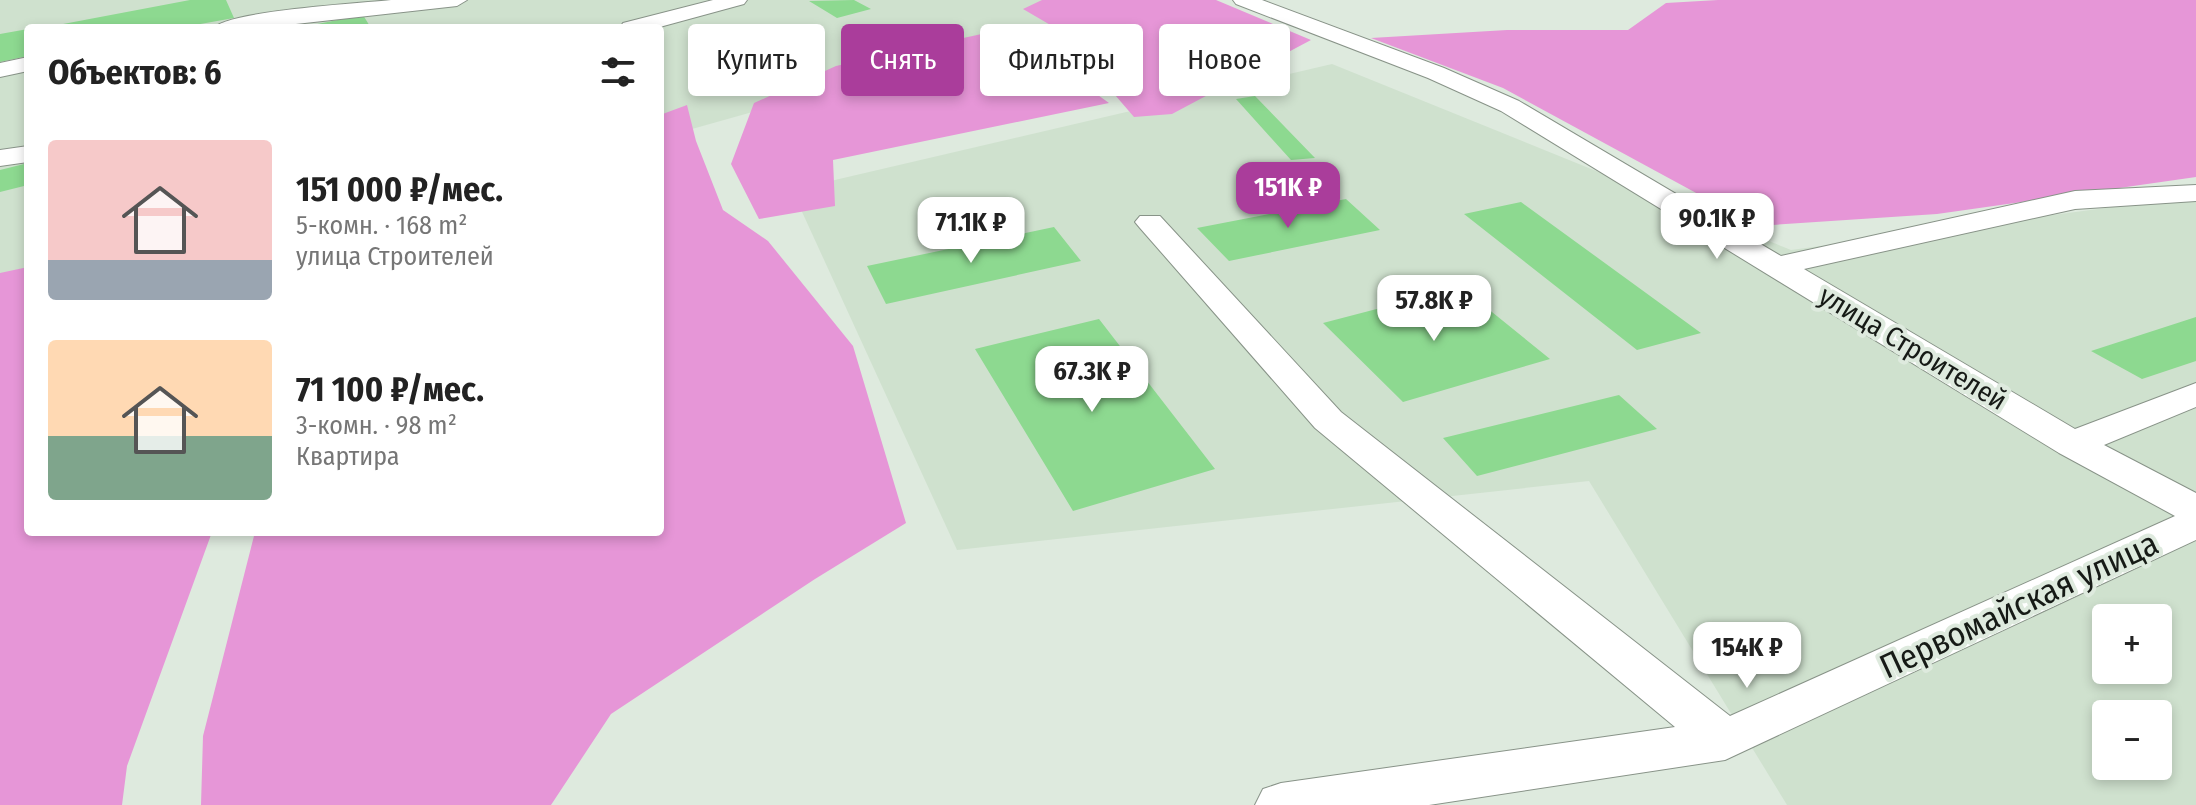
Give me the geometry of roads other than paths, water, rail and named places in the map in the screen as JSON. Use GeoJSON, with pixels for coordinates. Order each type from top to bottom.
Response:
{"type":"FeatureCollection","features":[{"type":"Feature","properties":{"kind":"street"},"geometry":{"type":"LineString","coordinates":[[247,24],[290,16],[457,0]]}},
{"type":"Feature","properties":{"kind":"street"},"geometry":{"type":"LineString","coordinates":[[646,24],[737,0]]}},
{"type":"Feature","properties":{"kind":"street","name":"улица Строителей"},"geometry":{"type":"LineString","coordinates":[[1243,0],[1436,73],[1510,106],[2072,444],[2196,510]]}},
{"type":"Feature","properties":{"kind":"street"},"geometry":{"type":"LineString","coordinates":[[0,70],[24,65]]}},
{"type":"Feature","properties":{"kind":"street"},"geometry":{"type":"LineString","coordinates":[[0,158],[24,155]]}},
{"type":"Feature","properties":{"kind":"street"},"geometry":{"type":"LineString","coordinates":[[1777,266],[2075,200],[2196,193]]}},
{"type":"Feature","properties":{"kind":"street"},"geometry":{"type":"LineString","coordinates":[[1150,222],[1328,420],[1725,740]]}},
{"type":"Feature","properties":{"kind":"street"},"geometry":{"type":"LineString","coordinates":[[2072,444],[2196,394]]}},
{"type":"Feature","properties":{"kind":"street","name":"Первомайская улица"},"geometry":{"type":"LineString","coordinates":[[1281,805],[1725,740],[2196,523]]}}]}
